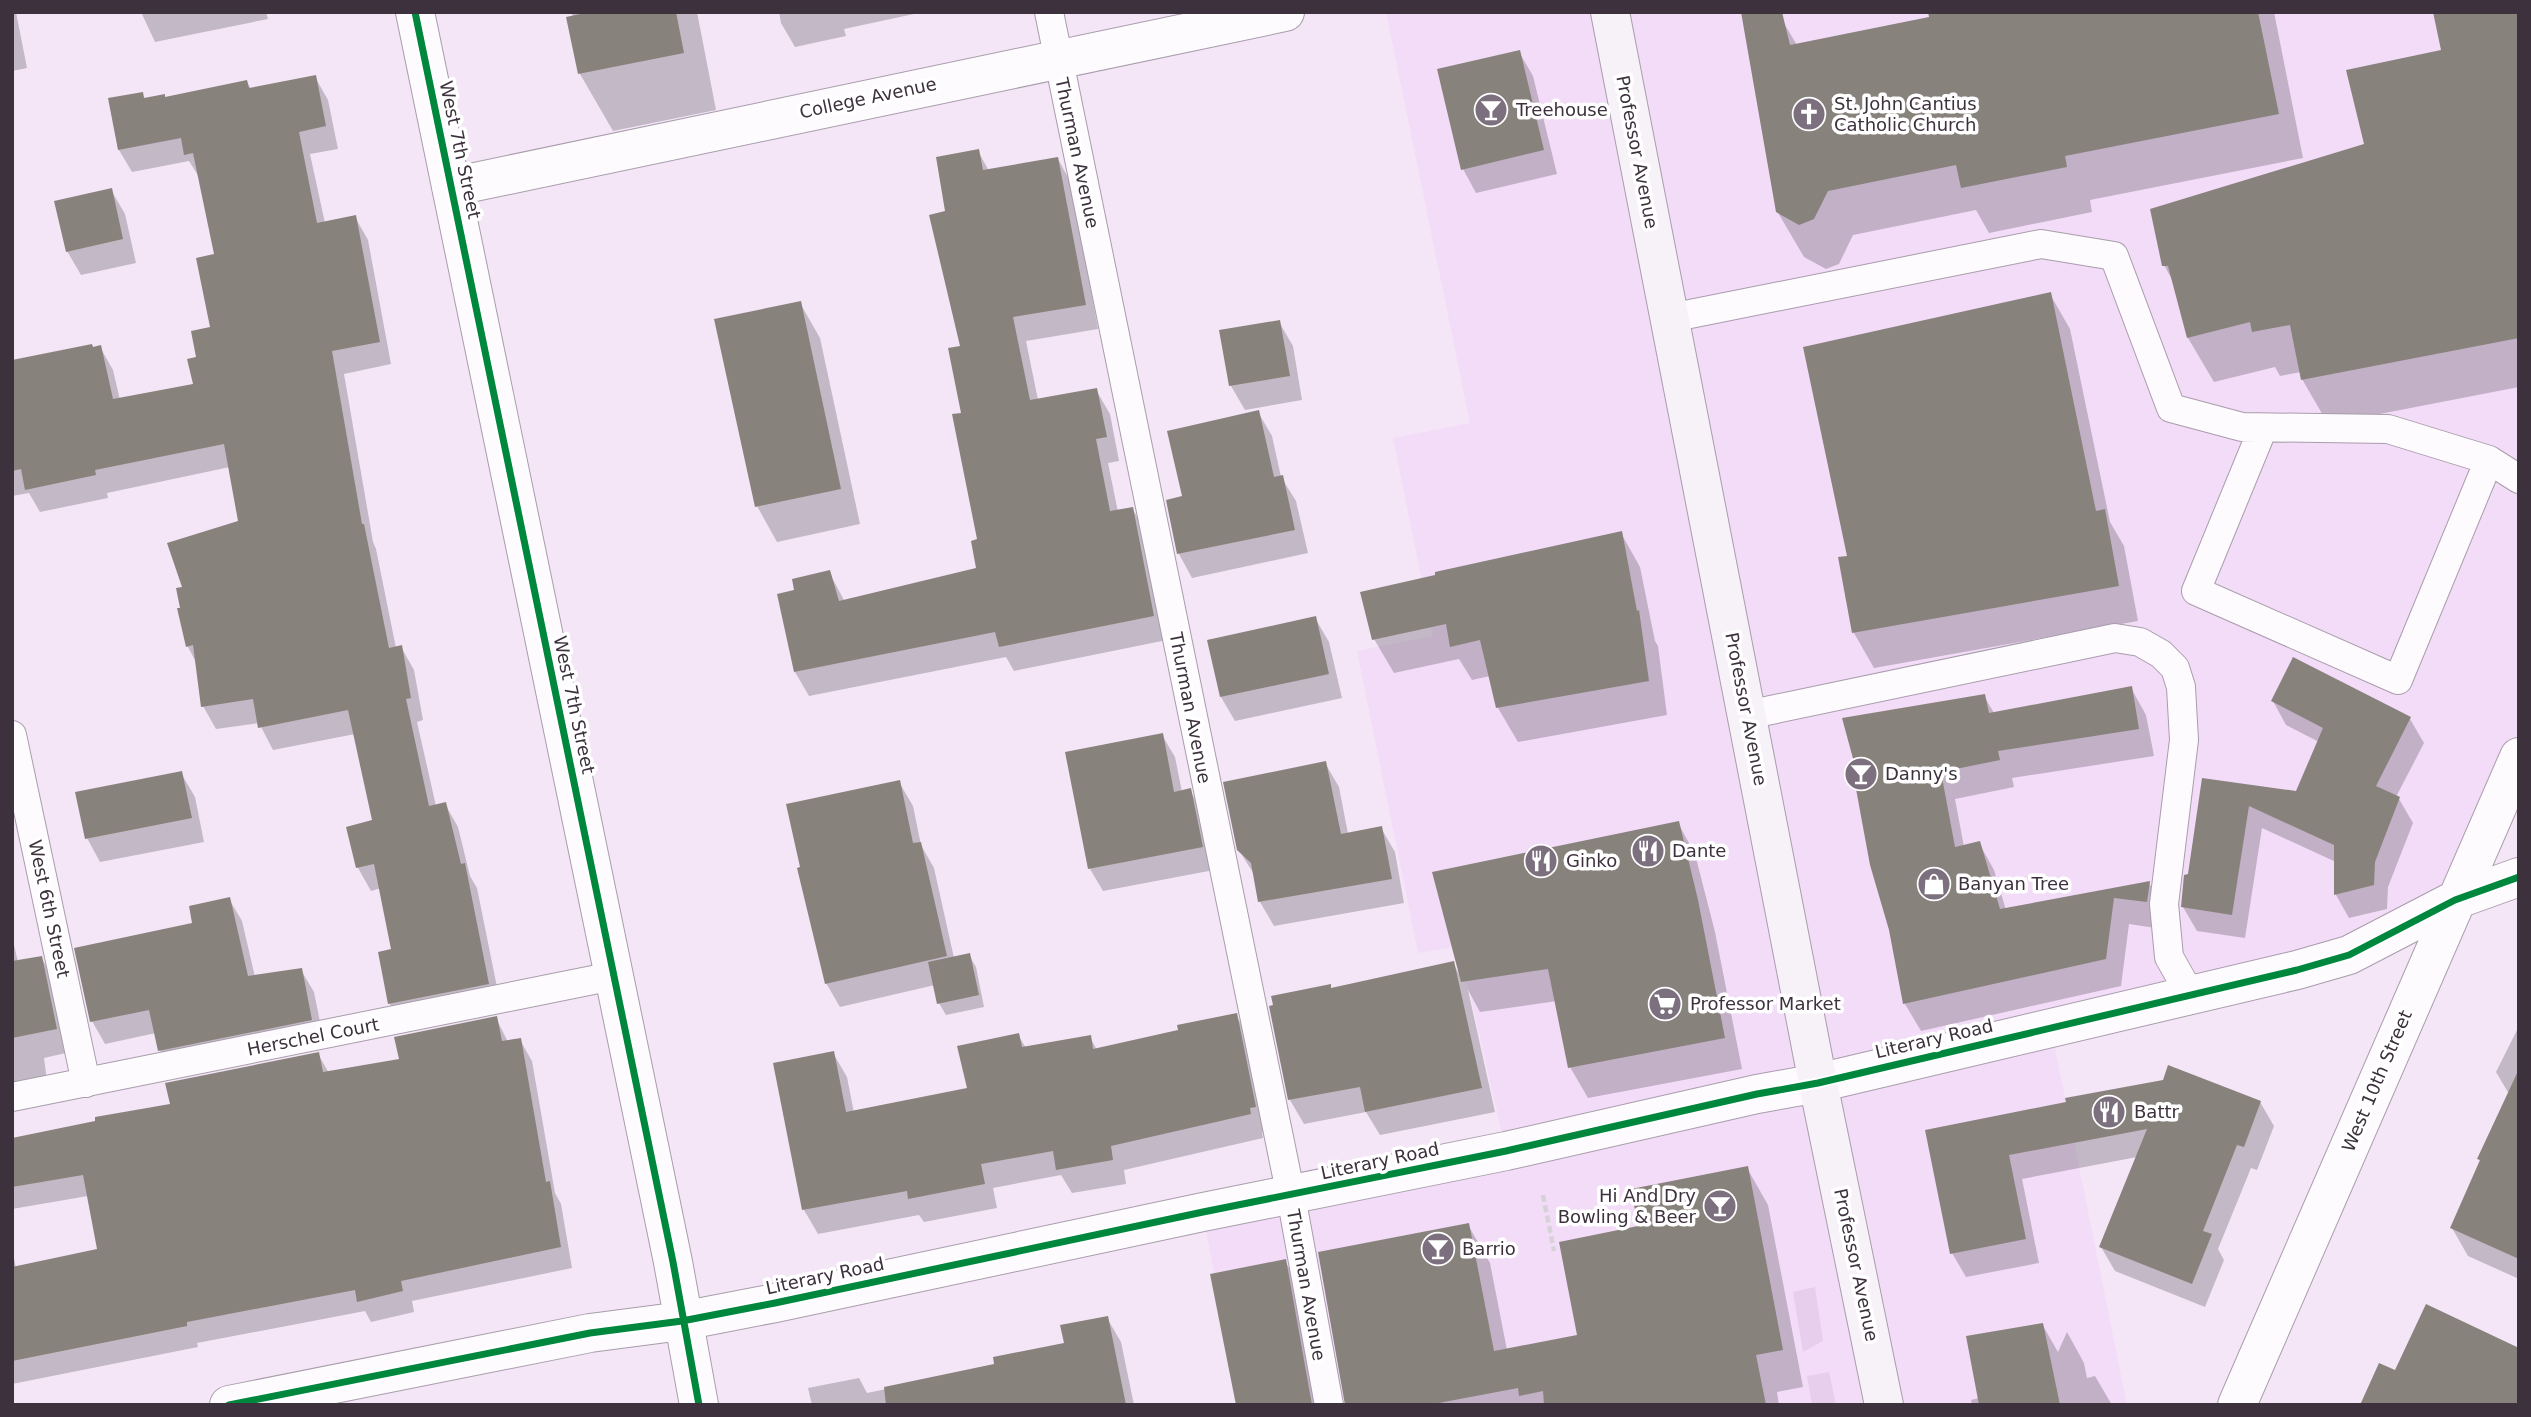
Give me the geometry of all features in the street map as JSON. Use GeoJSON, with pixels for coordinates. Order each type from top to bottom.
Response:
{"type":"FeatureCollection","features":[{"type":"Feature","properties":{"kind":"street","name":"West 7th Street"},"geometry":{"type":"LineString","coordinates":[[415,12],[673,1262],[699,1405]]}},
{"type":"Feature","properties":{"kind":"street","name":"College Avenue"},"geometry":{"type":"LineString","coordinates":[[451,187],[1285,12]]}},
{"type":"Feature","properties":{"kind":"street","name":"Professor Avenue"},"geometry":{"type":"LineString","coordinates":[[1610,12],[1818,1083],[1884,1405]]}},
{"type":"Feature","properties":{"kind":"street","name":"West 10th Street"},"geometry":{"type":"LineString","coordinates":[[2237,1405],[2519,757]]}},
{"type":"Feature","properties":{"kind":"street","name":"Literary Road"},"geometry":{"type":"LineString","coordinates":[[229,1405],[590,1333],[682,1321],[1291,1196],[1818,1083],[2191,996],[2349,955],[2455,900],[2519,877]]}},
{"type":"Feature","properties":{"kind":"lane","name":"Thurman Avenue"},"geometry":{"type":"LineString","coordinates":[[1049,12],[1291,1196],[1329,1405]]}},
{"type":"Feature","properties":{"kind":"lane"},"geometry":{"type":"LineString","coordinates":[[1670,318],[2041,244],[2114,256],[2171,408],[2242,427],[2388,429],[2489,460],[2519,479]]}},
{"type":"Feature","properties":{"kind":"lane"},"geometry":{"type":"LineString","coordinates":[[2263,428],[2196,591],[2398,680],[2489,460]]}},
{"type":"Feature","properties":{"kind":"lane"},"geometry":{"type":"LineString","coordinates":[[1747,715],[2115,638],[2140,642],[2161,654],[2175,668],[2182,687],[2184,740],[2164,904],[2169,957],[2191,996]]}},
{"type":"Feature","properties":{"kind":"lane","name":"West 6th Street"},"geometry":{"type":"LineString","coordinates":[[12,735],[86,1083]]}},
{"type":"Feature","properties":{"kind":"lane","name":"Herschel Court"},"geometry":{"type":"LineString","coordinates":[[12,1097],[614,976]]}},
{"type":"Feature","properties":{"kind":"path"},"geometry":{"type":"LineString","coordinates":[[1543,1195],[1554,1251]]}},
{"type":"Feature","properties":{"kind":"shaded area"},"geometry":{"type":"Polygon","coordinates":[[[1386,12],[2519,12],[2519,757],[2455,900],[2349,955],[2051,1028],[2127,1405],[1237,1405],[1203,1212],[1506,1151],[1459,946],[1418,953],[1357,651],[1433,636],[1393,438],[1470,423],[1386,12]]]}},
{"type":"Feature","properties":{"kind":"shaded area"},"geometry":{"type":"Polygon","coordinates":[[[1815,1287],[1823,1341],[1803,1352],[1793,1292],[1815,1287]]]}},
{"type":"Feature","properties":{"kind":"shaded area"},"geometry":{"type":"Polygon","coordinates":[[[1829,1372],[1836,1405],[1812,1405],[1807,1376],[1829,1372]]]}},
{"type":"Feature","properties":{"kind":"building"},"geometry":{"type":"Polygon","coordinates":[[[590,12],[676,12],[684,53],[578,74],[566,17],[590,12]]]}},
{"type":"Feature","properties":{"kind":"building"},"geometry":{"type":"Polygon","coordinates":[[[1741,12],[1782,12],[1790,45],[1929,17],[1928,12],[2258,12],[2279,114],[2065,156],[2067,167],[1961,188],[1956,165],[1828,191],[1814,219],[1799,225],[1776,212],[1741,12]]]}},
{"type":"Feature","properties":{"kind":"building"},"geometry":{"type":"Polygon","coordinates":[[[2433,12],[2519,12],[2519,338],[2301,380],[2290,325],[2252,332],[2250,322],[2187,338],[2168,266],[2162,266],[2150,209],[2364,144],[2346,70],[2441,50],[2433,12]]]}},
{"type":"Feature","properties":{"kind":"building","name":"Treehouse"},"geometry":{"type":"Polygon","coordinates":[[[1520,50],[1544,150],[1461,170],[1437,69],[1520,50]]]}},
{"type":"Feature","properties":{"kind":"building"},"geometry":{"type":"Polygon","coordinates":[[[316,75],[326,126],[299,132],[317,223],[356,215],[380,342],[332,351],[362,524],[389,648],[402,645],[411,698],[406,699],[429,806],[446,802],[461,864],[465,863],[489,984],[388,1004],[378,952],[391,949],[374,864],[356,868],[346,827],[372,820],[348,710],[258,728],[253,699],[201,707],[193,645],[186,647],[177,608],[180,608],[176,588],[182,587],[167,543],[238,521],[224,444],[95,470],[96,475],[25,490],[21,469],[12,471],[12,360],[92,344],[93,347],[101,345],[113,399],[193,384],[187,359],[196,357],[191,331],[210,327],[196,258],[214,254],[193,153],[184,155],[181,138],[118,150],[108,98],[143,92],[144,98],[165,94],[165,97],[247,80],[249,88],[316,75]]]}},
{"type":"Feature","properties":{"kind":"building"},"geometry":{"type":"Polygon","coordinates":[[[979,149],[983,170],[1058,157],[1086,305],[1013,317],[1030,400],[1097,388],[1107,437],[1096,439],[1110,511],[1133,507],[1154,616],[999,647],[995,632],[794,672],[777,594],[794,590],[792,579],[830,570],[839,601],[976,568],[971,541],[977,539],[952,414],[961,413],[948,348],[960,346],[929,215],[945,211],[936,157],[979,149]]]}},
{"type":"Feature","properties":{"kind":"building"},"geometry":{"type":"Polygon","coordinates":[[[112,188],[123,239],[66,252],[54,201],[112,188]]]}},
{"type":"Feature","properties":{"kind":"building"},"geometry":{"type":"Polygon","coordinates":[[[2051,292],[2096,511],[2105,509],[2119,586],[1852,633],[1838,557],[1847,556],[1803,347],[2051,292]]]}},
{"type":"Feature","properties":{"kind":"building"},"geometry":{"type":"Polygon","coordinates":[[[801,301],[841,489],[755,507],[714,319],[801,301]]]}},
{"type":"Feature","properties":{"kind":"building"},"geometry":{"type":"Polygon","coordinates":[[[1280,320],[1290,376],[1229,386],[1219,330],[1280,320]]]}},
{"type":"Feature","properties":{"kind":"building"},"geometry":{"type":"Polygon","coordinates":[[[1259,410],[1274,477],[1283,475],[1295,530],[1177,554],[1166,500],[1182,496],[1167,431],[1259,410]]]}},
{"type":"Feature","properties":{"kind":"building"},"geometry":{"type":"Polygon","coordinates":[[[1622,531],[1637,611],[1639,610],[1649,681],[1496,708],[1480,640],[1450,647],[1446,624],[1372,640],[1360,592],[1435,575],[1435,572],[1622,531]]]}},
{"type":"Feature","properties":{"kind":"building"},"geometry":{"type":"Polygon","coordinates":[[[1316,616],[1329,674],[1220,697],[1207,640],[1316,616]]]}},
{"type":"Feature","properties":{"kind":"building"},"geometry":{"type":"Polygon","coordinates":[[[2293,657],[2411,717],[2376,786],[2400,797],[2375,862],[2374,885],[2334,895],[2334,845],[2249,806],[2232,915],[2181,907],[2184,875],[2188,874],[2202,778],[2296,791],[2323,728],[2271,701],[2293,657]]]}},
{"type":"Feature","properties":{"kind":"building"},"geometry":{"type":"Polygon","coordinates":[[[2132,686],[2139,729],[1998,751],[2000,760],[1941,772],[1955,847],[1980,841],[2000,909],[2150,881],[2147,902],[2114,898],[2106,959],[1903,1004],[1889,930],[1870,865],[1856,789],[1861,788],[1842,718],[1985,694],[1989,713],[2132,686]]]}},
{"type":"Feature","properties":{"kind":"building"},"geometry":{"type":"Polygon","coordinates":[[[1163,733],[1174,792],[1191,788],[1203,847],[1088,869],[1065,752],[1163,733]]]}},
{"type":"Feature","properties":{"kind":"building"},"geometry":{"type":"Polygon","coordinates":[[[1326,761],[1341,834],[1382,826],[1392,879],[1258,902],[1251,863],[1237,850],[1223,782],[1326,761]]]}},
{"type":"Feature","properties":{"kind":"building"},"geometry":{"type":"Polygon","coordinates":[[[182,771],[192,818],[85,839],[75,792],[182,771]]]}},
{"type":"Feature","properties":{"kind":"building"},"geometry":{"type":"Polygon","coordinates":[[[900,780],[913,843],[921,842],[947,956],[825,984],[797,868],[800,867],[786,804],[900,780]]]}},
{"type":"Feature","properties":{"kind":"building"},"geometry":{"type":"Polygon","coordinates":[[[1679,821],[1698,900],[1725,1038],[1568,1068],[1548,969],[1461,982],[1432,872],[1679,821]]]}},
{"type":"Feature","properties":{"kind":"building"},"geometry":{"type":"Polygon","coordinates":[[[230,897],[248,976],[302,968],[312,1020],[158,1051],[149,1010],[90,1022],[74,948],[192,923],[189,906],[230,897]]]}},
{"type":"Feature","properties":{"kind":"building"},"geometry":{"type":"Polygon","coordinates":[[[970,953],[979,995],[937,1004],[928,962],[970,953]]]}},
{"type":"Feature","properties":{"kind":"building"},"geometry":{"type":"Polygon","coordinates":[[[42,956],[57,1029],[12,1038],[12,961],[42,956]]]}},
{"type":"Feature","properties":{"kind":"building"},"geometry":{"type":"Polygon","coordinates":[[[1454,961],[1482,1088],[1365,1112],[1360,1087],[1288,1100],[1269,1006],[1273,1005],[1271,996],[1331,984],[1331,988],[1454,961]]]}},
{"type":"Feature","properties":{"kind":"building"},"geometry":{"type":"Polygon","coordinates":[[[1237,1013],[1256,1107],[1250,1108],[1251,1114],[1111,1146],[1113,1160],[1056,1170],[1053,1151],[981,1164],[985,1184],[908,1199],[907,1191],[802,1210],[773,1063],[834,1051],[846,1112],[967,1088],[957,1046],[1019,1033],[1022,1047],[1091,1035],[1093,1049],[1178,1030],[1177,1025],[1237,1013]]]}},
{"type":"Feature","properties":{"kind":"building"},"geometry":{"type":"Polygon","coordinates":[[[497,1016],[502,1041],[521,1038],[546,1182],[550,1181],[561,1247],[401,1281],[403,1291],[357,1302],[355,1290],[187,1322],[187,1326],[12,1361],[12,1267],[97,1249],[83,1175],[12,1187],[12,1138],[95,1121],[95,1117],[170,1104],[165,1083],[319,1052],[323,1072],[399,1059],[394,1037],[497,1016]]]}},
{"type":"Feature","properties":{"kind":"building"},"geometry":{"type":"Polygon","coordinates":[[[2168,1065],[2261,1101],[2244,1147],[2237,1145],[2203,1231],[2212,1234],[2192,1284],[2099,1247],[2147,1129],[2009,1155],[2026,1239],[1950,1254],[1925,1130],[2066,1102],[2065,1098],[2163,1080],[2168,1065]]]}},
{"type":"Feature","properties":{"kind":"building"},"geometry":{"type":"Polygon","coordinates":[[[2519,1069],[2519,1259],[2450,1228],[2480,1160],[2477,1159],[2519,1069]]]}},
{"type":"Feature","properties":{"kind":"building"},"geometry":{"type":"Polygon","coordinates":[[[1748,1166],[1783,1350],[1756,1355],[1766,1405],[1544,1405],[1543,1391],[1519,1396],[1518,1388],[1428,1405],[1345,1405],[1318,1252],[1469,1223],[1494,1351],[1577,1335],[1559,1242],[1638,1226],[1631,1189],[1748,1166]]]}},
{"type":"Feature","properties":{"kind":"building"},"geometry":{"type":"Polygon","coordinates":[[[1286,1259],[1312,1405],[1236,1405],[1210,1274],[1286,1259]]]}},
{"type":"Feature","properties":{"kind":"building"},"geometry":{"type":"Polygon","coordinates":[[[2426,1304],[2519,1348],[2519,1405],[2360,1405],[2379,1363],[2395,1370],[2426,1304]]]}},
{"type":"Feature","properties":{"kind":"building"},"geometry":{"type":"Polygon","coordinates":[[[1108,1316],[1126,1405],[886,1405],[884,1387],[994,1364],[993,1357],[1064,1343],[1060,1325],[1108,1316]]]}},
{"type":"Feature","properties":{"kind":"building"},"geometry":{"type":"Polygon","coordinates":[[[2043,1323],[2060,1405],[1979,1405],[1966,1336],[2043,1323]]]}},
{"type":"Feature","properties":{"kind":"cycle path"},"geometry":{"type":"LineString","coordinates":[[415,12],[673,1262],[699,1405]]}},
{"type":"Feature","properties":{"kind":"cycle path"},"geometry":{"type":"LineString","coordinates":[[229,1405],[590,1333],[682,1321],[775,1303],[1506,1151],[1757,1094],[1818,1083],[2297,970],[2349,955],[2455,900],[2519,877]]}},
{"type":"Feature","properties":{"kind":"place","name":"Treehouse"},"geometry":{"type":"Point","coordinates":[1491,110]}},
{"type":"Feature","properties":{"kind":"place","name":"St. John Cantius Catholic Church"},"geometry":{"type":"Point","coordinates":[1809,114]}},
{"type":"Feature","properties":{"kind":"place","name":"Danny's"},"geometry":{"type":"Point","coordinates":[1861,774]}},
{"type":"Feature","properties":{"kind":"place","name":"Dante"},"geometry":{"type":"Point","coordinates":[1648,851]}},
{"type":"Feature","properties":{"kind":"place","name":"Ginko"},"geometry":{"type":"Point","coordinates":[1541,861]}},
{"type":"Feature","properties":{"kind":"place","name":"Banyan Tree"},"geometry":{"type":"Point","coordinates":[1934,884]}},
{"type":"Feature","properties":{"kind":"place","name":"Professor Market"},"geometry":{"type":"Point","coordinates":[1665,1004]}},
{"type":"Feature","properties":{"kind":"place","name":"Battr"},"geometry":{"type":"Point","coordinates":[2109,1112]}},
{"type":"Feature","properties":{"kind":"place","name":"Hi And Dry Bowling & Beer"},"geometry":{"type":"Point","coordinates":[1720,1206]}},
{"type":"Feature","properties":{"kind":"place","name":"Barrio"},"geometry":{"type":"Point","coordinates":[1438,1249]}}]}
